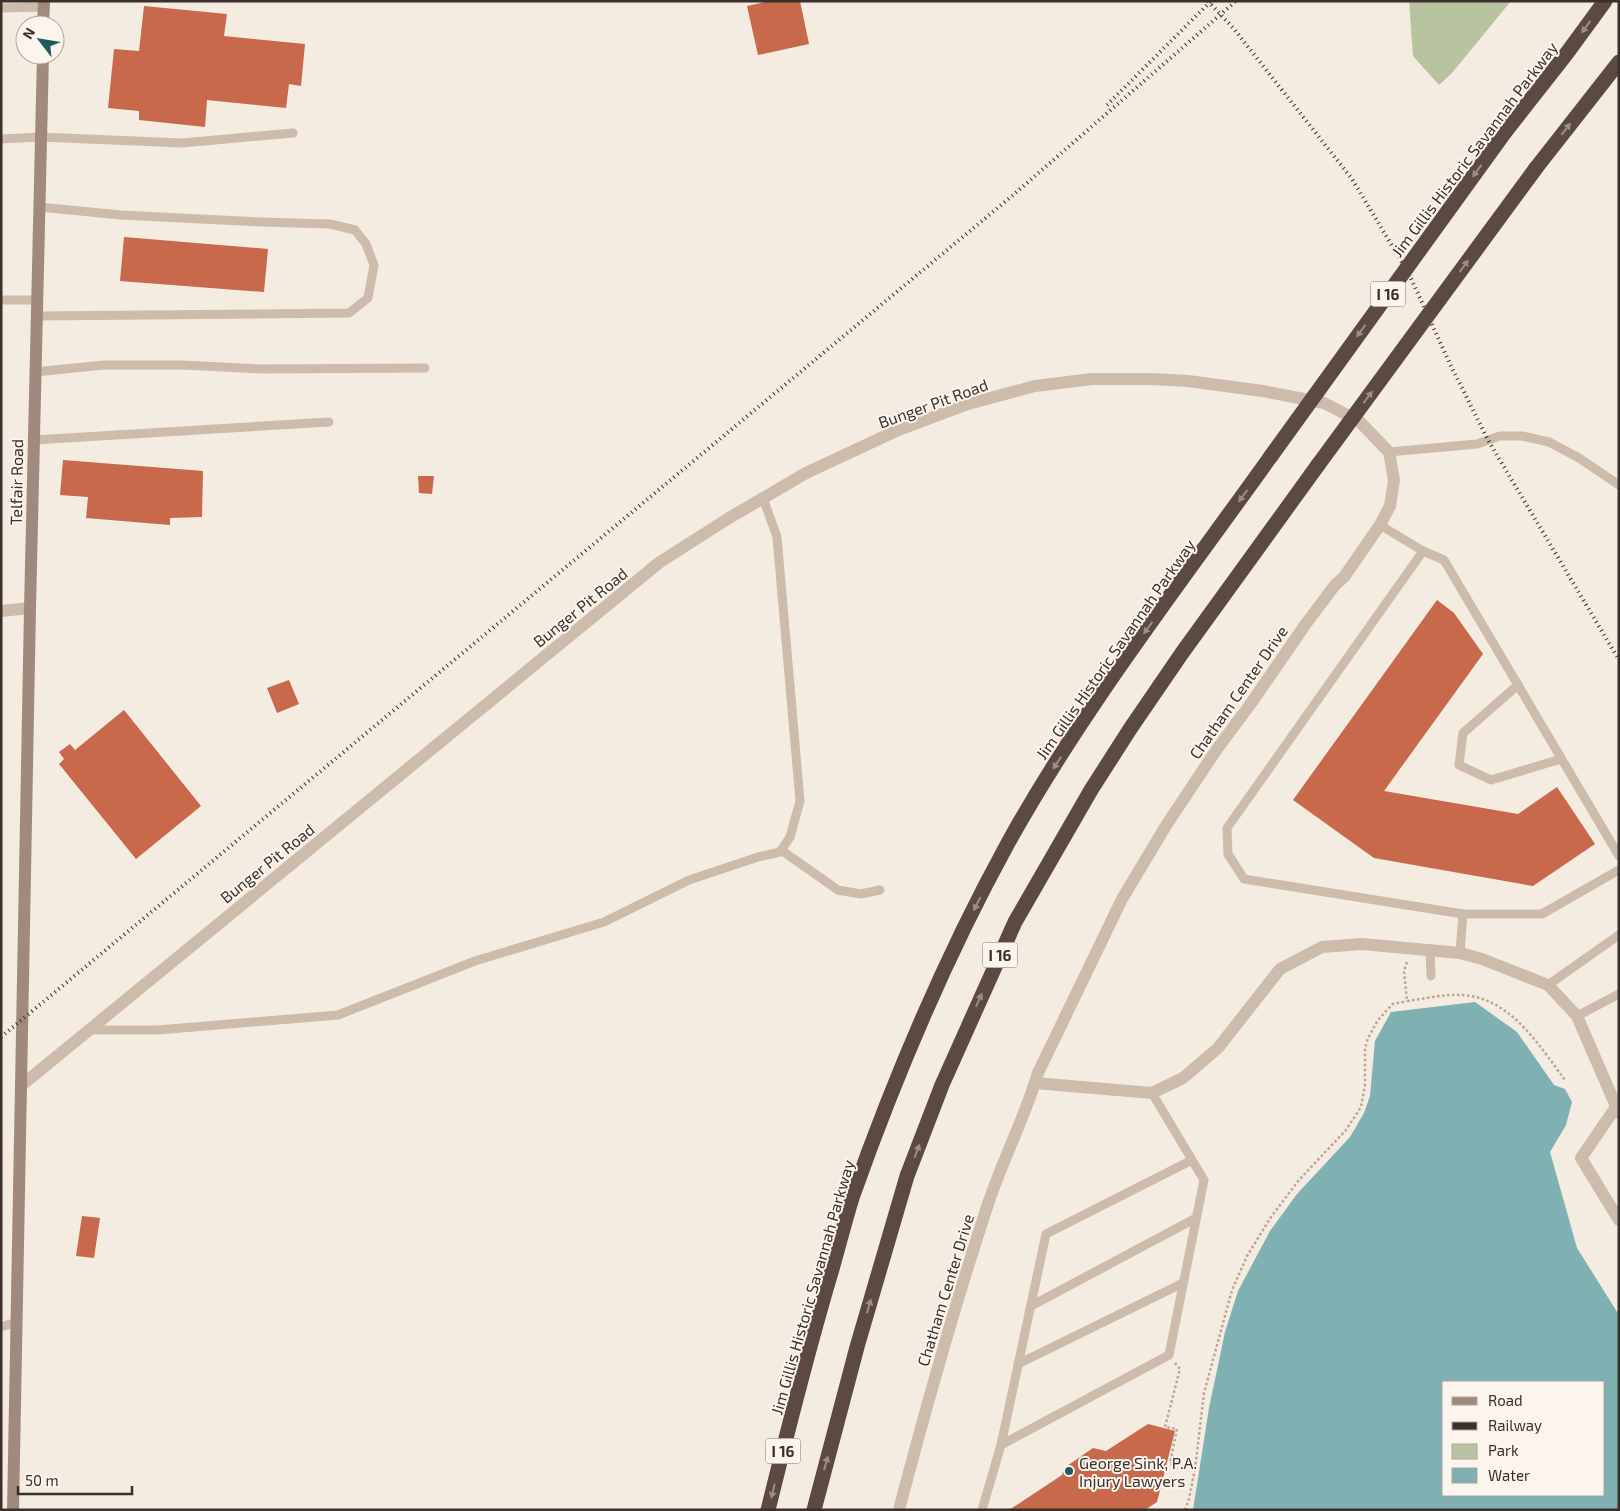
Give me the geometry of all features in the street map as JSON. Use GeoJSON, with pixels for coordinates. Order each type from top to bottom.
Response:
{"type":"FeatureCollection","features":[{"type":"Feature","properties":{"kind":"highway","name":"Jim Gillis Historic Savannah Parkway"},"geometry":{"type":"LineString","coordinates":[[768,1510],[806,1360],[853,1198],[891,1094],[923,1016],[963,931],[1009,842],[1097,701],[1271,456],[1506,132],[1605,1]]}},
{"type":"Feature","properties":{"kind":"highway","name":"I 16"},"geometry":{"type":"LineString","coordinates":[[814,1510],[857,1347],[907,1176],[942,1085],[1015,922],[1091,790],[1182,652],[1536,168],[1619,62]]}},
{"type":"Feature","properties":{"kind":"street","name":"Telfair Road"},"geometry":{"type":"LineString","coordinates":[[13,1510],[36,316],[43,65]]}},
{"type":"Feature","properties":{"kind":"street","name":"Bunger Pit Road"},"geometry":{"type":"LineString","coordinates":[[22,1085],[660,562],[762,498],[806,473],[896,431],[968,404],[1035,386],[1092,379],[1150,379],[1188,381],[1263,391],[1324,403],[1359,421],[1389,452]]}},
{"type":"Feature","properties":{"kind":"street","name":"Chatham Center Drive"},"geometry":{"type":"LineString","coordinates":[[899,1510],[968,1265],[998,1174],[1038,1073],[1122,899],[1167,824],[1217,749],[1305,625],[1344,577],[1380,525],[1390,506],[1394,480],[1389,452]]}},
{"type":"Feature","properties":{"kind":"street"},"geometry":{"type":"LineString","coordinates":[[1,611],[30,608]]}},
{"type":"Feature","properties":{"kind":"street"},"geometry":{"type":"LineString","coordinates":[[1035,1083],[1152,1093],[1183,1078],[1218,1048],[1280,969],[1322,947],[1362,944],[1430,956],[1460,953],[1482,959],[1548,985],[1578,1016],[1617,1110],[1581,1158],[1619,1220]]}},
{"type":"Feature","properties":{"kind":"lane"},"geometry":{"type":"LineString","coordinates":[[2,6],[44,4]]}},
{"type":"Feature","properties":{"kind":"lane"},"geometry":{"type":"LineString","coordinates":[[1,139],[41,137],[182,143],[294,133]]}},
{"type":"Feature","properties":{"kind":"lane"},"geometry":{"type":"LineString","coordinates":[[36,316],[349,313],[368,298],[374,265],[366,244],[355,230],[330,224],[121,215],[39,207]]}},
{"type":"Feature","properties":{"kind":"lane"},"geometry":{"type":"LineString","coordinates":[[1,300],[37,300]]}},
{"type":"Feature","properties":{"kind":"lane"},"geometry":{"type":"LineString","coordinates":[[35,372],[114,365],[182,365],[261,369],[425,368]]}},
{"type":"Feature","properties":{"kind":"lane"},"geometry":{"type":"LineString","coordinates":[[34,440],[329,422]]}},
{"type":"Feature","properties":{"kind":"lane"},"geometry":{"type":"LineString","coordinates":[[1389,452],[1477,444],[1500,436],[1522,436],[1549,442],[1579,458],[1619,485]]}},
{"type":"Feature","properties":{"kind":"lane"},"geometry":{"type":"LineString","coordinates":[[90,1030],[158,1030],[338,1015],[475,961],[604,922],[689,880],[781,850],[790,837],[800,801],[777,537],[762,498]]}},
{"type":"Feature","properties":{"kind":"lane"},"geometry":{"type":"LineString","coordinates":[[1380,525],[1423,551],[1444,560],[1619,856]]}},
{"type":"Feature","properties":{"kind":"lane"},"geometry":{"type":"LineString","coordinates":[[1423,551],[1227,828],[1228,854],[1244,879],[1463,914],[1542,914],[1619,870]]}},
{"type":"Feature","properties":{"kind":"lane"},"geometry":{"type":"LineString","coordinates":[[1518,686],[1463,733],[1458,765],[1491,780],[1561,759]]}},
{"type":"Feature","properties":{"kind":"lane"},"geometry":{"type":"LineString","coordinates":[[781,850],[838,890],[861,894],[880,890]]}},
{"type":"Feature","properties":{"kind":"lane"},"geometry":{"type":"LineString","coordinates":[[1460,953],[1463,914]]}},
{"type":"Feature","properties":{"kind":"lane"},"geometry":{"type":"LineString","coordinates":[[1548,985],[1619,935]]}},
{"type":"Feature","properties":{"kind":"lane"},"geometry":{"type":"LineString","coordinates":[[1430,956],[1431,976]]}},
{"type":"Feature","properties":{"kind":"lane"},"geometry":{"type":"LineString","coordinates":[[1578,1016],[1619,994]]}},
{"type":"Feature","properties":{"kind":"lane"},"geometry":{"type":"LineString","coordinates":[[1001,1445],[1169,1355],[1204,1180],[1152,1093]]}},
{"type":"Feature","properties":{"kind":"lane"},"geometry":{"type":"LineString","coordinates":[[982,1510],[1001,1445],[1046,1234],[1192,1160]]}},
{"type":"Feature","properties":{"kind":"lane"},"geometry":{"type":"LineString","coordinates":[[1031,1306],[1196,1218]]}},
{"type":"Feature","properties":{"kind":"lane"},"geometry":{"type":"LineString","coordinates":[[1018,1364],[1183,1283]]}},
{"type":"Feature","properties":{"kind":"lane"},"geometry":{"type":"LineString","coordinates":[[1,1327],[17,1322]]}},
{"type":"Feature","properties":{"kind":"path"},"geometry":{"type":"LineString","coordinates":[[1407,1001],[1405,964],[1430,956]]}},
{"type":"Feature","properties":{"kind":"path"},"geometry":{"type":"LineString","coordinates":[[1185,1510],[1195,1469],[1204,1393],[1232,1290],[1244,1264],[1271,1217],[1299,1180],[1346,1130],[1361,1107],[1366,1085],[1366,1048],[1368,1038],[1378,1020],[1393,1004],[1459,994],[1479,997],[1494,1003],[1514,1018],[1530,1034],[1565,1080]]}},
{"type":"Feature","properties":{"kind":"path"},"geometry":{"type":"LineString","coordinates":[[1169,1355],[1180,1369],[1165,1427],[1177,1429],[1170,1463],[1195,1469]]}},
{"type":"Feature","properties":{"kind":"green space"},"geometry":{"type":"Polygon","coordinates":[[[1409,1],[1511,1],[1452,73],[1439,85],[1413,56],[1409,1]]]}},
{"type":"Feature","properties":{"kind":"water"},"geometry":{"type":"Polygon","coordinates":[[[1475,1002],[1517,1032],[1554,1085],[1565,1089],[1572,1102],[1566,1125],[1550,1152],[1577,1248],[1619,1315],[1619,1510],[1193,1510],[1209,1408],[1225,1332],[1238,1291],[1270,1231],[1297,1194],[1350,1137],[1364,1113],[1370,1096],[1375,1041],[1391,1012],[1475,1002]]]}},
{"type":"Feature","properties":{"kind":"building"},"geometry":{"type":"Polygon","coordinates":[[[769,1],[800,1],[809,44],[758,55],[747,6],[769,1]]]}},
{"type":"Feature","properties":{"kind":"building"},"geometry":{"type":"Polygon","coordinates":[[[144,6],[227,14],[224,36],[305,44],[301,86],[289,84],[286,108],[207,100],[205,127],[139,120],[139,111],[108,108],[114,49],[139,51],[144,6]]]}},
{"type":"Feature","properties":{"kind":"building"},"geometry":{"type":"Polygon","coordinates":[[[124,237],[268,249],[264,292],[120,281],[124,237]]]}},
{"type":"Feature","properties":{"kind":"building"},"geometry":{"type":"Polygon","coordinates":[[[63,460],[203,471],[202,517],[170,518],[170,525],[86,518],[88,497],[60,495],[63,460]]]}},
{"type":"Feature","properties":{"kind":"building"},"geometry":{"type":"Polygon","coordinates":[[[418,476],[434,476],[432,494],[419,493],[418,476]]]}},
{"type":"Feature","properties":{"kind":"building"},"geometry":{"type":"Polygon","coordinates":[[[1437,600],[1454,613],[1483,654],[1384,791],[1518,814],[1557,787],[1595,844],[1533,886],[1374,858],[1293,800],[1437,600]]]}},
{"type":"Feature","properties":{"kind":"building"},"geometry":{"type":"Polygon","coordinates":[[[289,680],[299,704],[277,713],[267,688],[289,680]]]}},
{"type":"Feature","properties":{"kind":"building"},"geometry":{"type":"Polygon","coordinates":[[[124,710],[201,806],[136,859],[59,764],[64,759],[59,752],[70,744],[75,750],[124,710]]]}},
{"type":"Feature","properties":{"kind":"building"},"geometry":{"type":"Polygon","coordinates":[[[82,1216],[100,1218],[94,1258],[76,1256],[82,1216]]]}},
{"type":"Feature","properties":{"kind":"building"},"geometry":{"type":"Polygon","coordinates":[[[1148,1424],[1175,1431],[1157,1502],[1145,1510],[1009,1510],[1062,1475],[1064,1468],[1093,1448],[1106,1451],[1148,1424]]]}},
{"type":"Feature","properties":{"kind":"railway"},"geometry":{"type":"LineString","coordinates":[[1208,1],[1234,29],[1352,179],[1409,274],[1450,364],[1488,440],[1619,660]]}},
{"type":"Feature","properties":{"kind":"railway"},"geometry":{"type":"LineString","coordinates":[[1107,105],[1211,1]]}},
{"type":"Feature","properties":{"kind":"railway"},"geometry":{"type":"LineString","coordinates":[[1,1037],[1012,196],[1236,1]]}},
{"type":"Feature","properties":{"kind":"place","name":"George Sink, P.A. Injury Lawyers"},"geometry":{"type":"Point","coordinates":[1069,1471]}}]}
